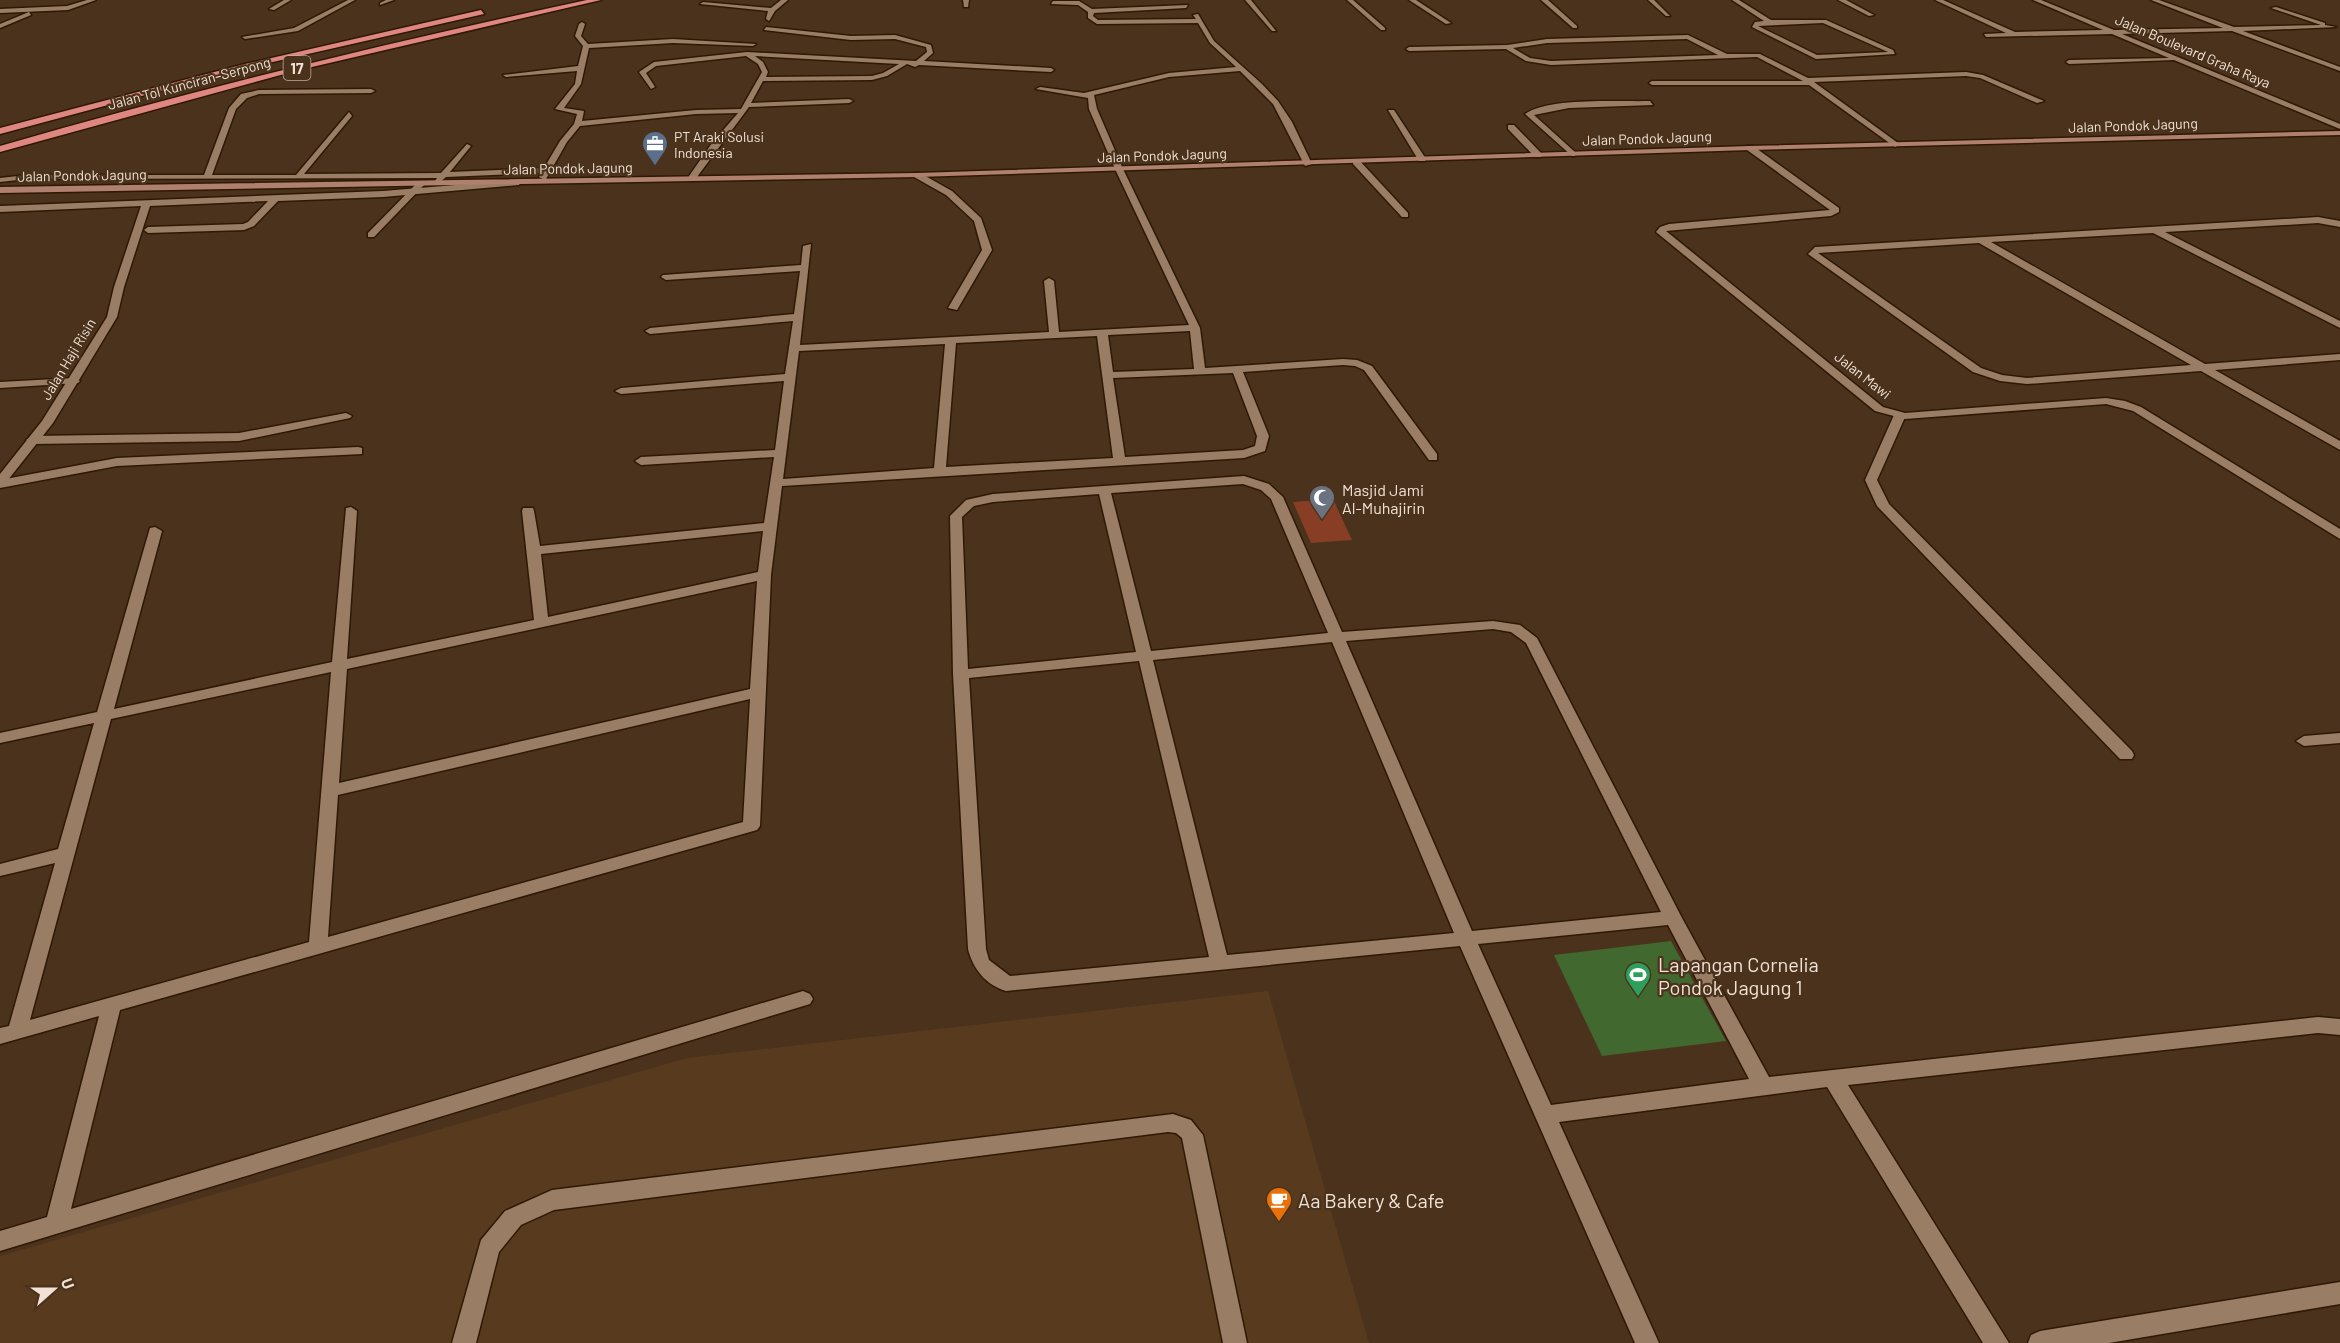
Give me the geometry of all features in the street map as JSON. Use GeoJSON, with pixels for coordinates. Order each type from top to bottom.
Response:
{"type":"FeatureCollection","features":[{"type":"Feature","properties":{"kind":"highway","name":"Jalan Tol Kunciran–Serpong"},"geometry":{"type":"LineString","coordinates":[[0,149],[274,74],[450,31],[597,0]]}},
{"type":"Feature","properties":{"kind":"highway","name":"Jalan Tol Kunciran–Serpong"},"geometry":{"type":"LineString","coordinates":[[0,131],[245,66],[492,9]]}},
{"type":"Feature","properties":{"kind":"street"},"geometry":{"type":"LineString","coordinates":[[0,11],[68,8],[93,0]]}},
{"type":"Feature","properties":{"kind":"street"},"geometry":{"type":"LineString","coordinates":[[272,9],[288,0]]}},
{"type":"Feature","properties":{"kind":"street"},"geometry":{"type":"LineString","coordinates":[[245,37],[296,30],[352,0]]}},
{"type":"Feature","properties":{"kind":"street"},"geometry":{"type":"LineString","coordinates":[[382,4],[391,0]]}},
{"type":"Feature","properties":{"kind":"street"},"geometry":{"type":"LineString","coordinates":[[747,54],[766,29],[772,10],[784,0]]}},
{"type":"Feature","properties":{"kind":"street"},"geometry":{"type":"LineString","coordinates":[[1248,0],[1274,30]]}},
{"type":"Feature","properties":{"kind":"street"},"geometry":{"type":"LineString","coordinates":[[1350,0],[1383,29]]}},
{"type":"Feature","properties":{"kind":"street"},"geometry":{"type":"LineString","coordinates":[[1412,0],[1448,23]]}},
{"type":"Feature","properties":{"kind":"street"},"geometry":{"type":"LineString","coordinates":[[1545,0],[1575,27]]}},
{"type":"Feature","properties":{"kind":"street"},"geometry":{"type":"LineString","coordinates":[[1651,0],[1668,15]]}},
{"type":"Feature","properties":{"kind":"street"},"geometry":{"type":"LineString","coordinates":[[1735,0],[1770,22],[1824,21],[1891,51],[1893,54],[1816,57],[1754,26],[1757,23],[1770,22]]}},
{"type":"Feature","properties":{"kind":"street"},"geometry":{"type":"LineString","coordinates":[[1841,0],[1871,15]]}},
{"type":"Feature","properties":{"kind":"street"},"geometry":{"type":"LineString","coordinates":[[1938,0],[2014,34]]}},
{"type":"Feature","properties":{"kind":"street","name":"Jalan Boulevard Graha Raya"},"geometry":{"type":"LineString","coordinates":[[2036,0],[2340,127]]}},
{"type":"Feature","properties":{"kind":"street"},"geometry":{"type":"LineString","coordinates":[[2057,0],[2067,4]]}},
{"type":"Feature","properties":{"kind":"street"},"geometry":{"type":"LineString","coordinates":[[2154,0],[2340,69]]}},
{"type":"Feature","properties":{"kind":"street"},"geometry":{"type":"LineString","coordinates":[[1053,3],[1078,2],[1091,11],[1184,2],[1201,21],[1202,28],[1213,43],[1262,86],[1281,109],[1308,164]]}},
{"type":"Feature","properties":{"kind":"street"},"geometry":{"type":"LineString","coordinates":[[703,4],[772,10]]}},
{"type":"Feature","properties":{"kind":"street"},"geometry":{"type":"LineString","coordinates":[[2274,8],[2337,28]]}},
{"type":"Feature","properties":{"kind":"street"},"geometry":{"type":"LineString","coordinates":[[0,26],[38,10]]}},
{"type":"Feature","properties":{"kind":"street"},"geometry":{"type":"LineString","coordinates":[[1091,11],[1090,17],[1097,22],[1201,21]]}},
{"type":"Feature","properties":{"kind":"street"},"geometry":{"type":"LineString","coordinates":[[2304,17],[2331,17]]}},
{"type":"Feature","properties":{"kind":"street"},"geometry":{"type":"LineString","coordinates":[[539,183],[564,141],[578,124],[581,113],[559,109],[578,84],[583,68],[586,46],[578,36],[582,24]]}},
{"type":"Feature","properties":{"kind":"street","name":"Jalan Boulevard Graha Raya"},"geometry":{"type":"LineString","coordinates":[[2117,24],[2158,41]]}},
{"type":"Feature","properties":{"kind":"street"},"geometry":{"type":"LineString","coordinates":[[1678,28],[1688,37],[1724,55]]}},
{"type":"Feature","properties":{"kind":"street"},"geometry":{"type":"LineString","coordinates":[[1986,35],[2337,28]]}},
{"type":"Feature","properties":{"kind":"street"},"geometry":{"type":"LineString","coordinates":[[766,29],[851,38],[906,39],[929,46],[930,53],[915,64]]}},
{"type":"Feature","properties":{"kind":"street"},"geometry":{"type":"LineString","coordinates":[[1409,49],[1507,47],[1547,41],[1688,37]]}},
{"type":"Feature","properties":{"kind":"street"},"geometry":{"type":"LineString","coordinates":[[586,46],[673,41],[753,44]]}},
{"type":"Feature","properties":{"kind":"street"},"geometry":{"type":"LineString","coordinates":[[1507,47],[1528,60],[1551,63],[1724,55],[1761,56],[1809,81],[1895,145]]}},
{"type":"Feature","properties":{"kind":"street"},"geometry":{"type":"LineString","coordinates":[[691,179],[745,108],[759,79],[769,71],[747,54]]}},
{"type":"Feature","properties":{"kind":"street"},"geometry":{"type":"LineString","coordinates":[[651,87],[642,72],[654,64],[747,54],[1051,70]]}},
{"type":"Feature","properties":{"kind":"street"},"geometry":{"type":"LineString","coordinates":[[794,66],[825,59]]}},
{"type":"Feature","properties":{"kind":"street"},"geometry":{"type":"LineString","coordinates":[[2069,62],[2177,60]]}},
{"type":"Feature","properties":{"kind":"street"},"geometry":{"type":"LineString","coordinates":[[759,79],[872,78],[885,75],[904,64]]}},
{"type":"Feature","properties":{"kind":"street"},"geometry":{"type":"LineString","coordinates":[[506,75],[583,68]]}},
{"type":"Feature","properties":{"kind":"street"},"geometry":{"type":"LineString","coordinates":[[1040,88],[1087,94],[1169,75],[1241,69]]}},
{"type":"Feature","properties":{"kind":"street"},"geometry":{"type":"LineString","coordinates":[[1652,83],[1809,81],[1966,74],[1981,76],[2040,101]]}},
{"type":"Feature","properties":{"kind":"street"},"geometry":{"type":"LineString","coordinates":[[207,177],[233,108],[244,96],[259,92],[371,91]]}},
{"type":"Feature","properties":{"kind":"street"},"geometry":{"type":"LineString","coordinates":[[1087,94],[1091,96],[1093,109],[1119,170],[1195,328],[1200,372]]}},
{"type":"Feature","properties":{"kind":"street"},"geometry":{"type":"LineString","coordinates":[[578,124],[696,112],[849,101]]}},
{"type":"Feature","properties":{"kind":"street"},"geometry":{"type":"LineString","coordinates":[[1572,154],[1529,114],[1539,110],[1584,105],[1650,103]]}},
{"type":"Feature","properties":{"kind":"street"},"geometry":{"type":"LineString","coordinates":[[1391,112],[1422,159]]}},
{"type":"Feature","properties":{"kind":"street"},"geometry":{"type":"LineString","coordinates":[[298,177],[349,114]]}},
{"type":"Feature","properties":{"kind":"street"},"geometry":{"type":"LineString","coordinates":[[1511,127],[1538,155]]}},
{"type":"Feature","properties":{"kind":"street","name":"Jalan Pondok Jagung"},"geometry":{"type":"LineString","coordinates":[[0,189],[539,183],[917,175],[1750,148],[2340,134]]}},
{"type":"Feature","properties":{"kind":"street"},"geometry":{"type":"LineString","coordinates":[[437,183],[467,146]]}},
{"type":"Feature","properties":{"kind":"street","name":"Jalan Mawi"},"geometry":{"type":"LineString","coordinates":[[1750,148],[1836,210],[1832,213],[1669,227],[1661,232],[1875,406],[1900,415],[2106,401],[2121,403],[2137,409],[2340,535]]}},
{"type":"Feature","properties":{"kind":"street"},"geometry":{"type":"LineString","coordinates":[[1356,162],[1405,215]]}},
{"type":"Feature","properties":{"kind":"street"},"geometry":{"type":"LineString","coordinates":[[0,180],[27,177],[443,175],[548,170]]}},
{"type":"Feature","properties":{"kind":"street"},"geometry":{"type":"LineString","coordinates":[[917,175],[949,193],[978,220],[987,250],[953,308]]}},
{"type":"Feature","properties":{"kind":"street"},"geometry":{"type":"LineString","coordinates":[[0,209],[275,199],[411,192],[516,183]]}},
{"type":"Feature","properties":{"kind":"street"},"geometry":{"type":"LineString","coordinates":[[371,235],[421,184]]}},
{"type":"Feature","properties":{"kind":"street"},"geometry":{"type":"LineString","coordinates":[[148,230],[244,227],[251,224],[275,199]]}},
{"type":"Feature","properties":{"kind":"street","name":"Jalan Haji Risin"},"geometry":{"type":"LineString","coordinates":[[0,483],[47,423],[112,316],[146,204]]}},
{"type":"Feature","properties":{"kind":"street"},"geometry":{"type":"LineString","coordinates":[[2340,224],[2318,220],[2153,229],[1815,250],[1813,254],[1977,370],[2000,378],[2027,381],[2340,357]]}},
{"type":"Feature","properties":{"kind":"street"},"geometry":{"type":"LineString","coordinates":[[2153,229],[2340,325]]}},
{"type":"Feature","properties":{"kind":"street"},"geometry":{"type":"LineString","coordinates":[[1982,240],[2200,368],[2340,446]]}},
{"type":"Feature","properties":{"kind":"street"},"geometry":{"type":"LineString","coordinates":[[8,1033],[751,826],[764,575],[803,268],[808,246]]}},
{"type":"Feature","properties":{"kind":"street"},"geometry":{"type":"LineString","coordinates":[[666,277],[803,268]]}},
{"type":"Feature","properties":{"kind":"street"},"geometry":{"type":"LineString","coordinates":[[1049,281],[1054,335]]}},
{"type":"Feature","properties":{"kind":"street"},"geometry":{"type":"LineString","coordinates":[[650,331],[798,317]]}},
{"type":"Feature","properties":{"kind":"street"},"geometry":{"type":"LineString","coordinates":[[794,348],[1195,328]]}},
{"type":"Feature","properties":{"kind":"street"},"geometry":{"type":"LineString","coordinates":[[1102,333],[1119,460]]}},
{"type":"Feature","properties":{"kind":"street"},"geometry":{"type":"LineString","coordinates":[[940,471],[951,340]]}},
{"type":"Feature","properties":{"kind":"street"},"geometry":{"type":"LineString","coordinates":[[1108,375],[1358,363],[1368,368],[1433,457]]}},
{"type":"Feature","properties":{"kind":"street"},"geometry":{"type":"LineString","coordinates":[[777,483],[940,471],[1244,454],[1261,448],[1263,436],[1237,370]]}},
{"type":"Feature","properties":{"kind":"street"},"geometry":{"type":"LineString","coordinates":[[621,391],[790,377]]}},
{"type":"Feature","properties":{"kind":"street"},"geometry":{"type":"LineString","coordinates":[[0,385],[74,381]]}},
{"type":"Feature","properties":{"kind":"street"},"geometry":{"type":"LineString","coordinates":[[1900,415],[1871,480],[1883,506],[2126,755]]}},
{"type":"Feature","properties":{"kind":"street"},"geometry":{"type":"LineString","coordinates":[[32,440],[239,437],[346,416]]}},
{"type":"Feature","properties":{"kind":"street"},"geometry":{"type":"LineString","coordinates":[[0,483],[117,462],[358,451]]}},
{"type":"Feature","properties":{"kind":"street"},"geometry":{"type":"LineString","coordinates":[[640,461],[780,453]]}},
{"type":"Feature","properties":{"kind":"street"},"geometry":{"type":"LineString","coordinates":[[1647,1343],[1466,938],[1277,497],[1265,487],[1244,480],[993,498],[970,503],[956,516],[961,674],[977,949],[981,964],[1006,984],[1466,938],[1673,918]]}},
{"type":"Feature","properties":{"kind":"street"},"geometry":{"type":"LineString","coordinates":[[1104,490],[1220,963]]}},
{"type":"Feature","properties":{"kind":"street"},"geometry":{"type":"LineString","coordinates":[[318,948],[351,511]]}},
{"type":"Feature","properties":{"kind":"street"},"geometry":{"type":"LineString","coordinates":[[528,511],[541,623]]}},
{"type":"Feature","properties":{"kind":"street"},"geometry":{"type":"LineString","coordinates":[[534,551],[771,526]]}},
{"type":"Feature","properties":{"kind":"street"},"geometry":{"type":"LineString","coordinates":[[8,1033],[65,854],[155,531]]}},
{"type":"Feature","properties":{"kind":"street"},"geometry":{"type":"LineString","coordinates":[[0,738],[764,575]]}},
{"type":"Feature","properties":{"kind":"street"},"geometry":{"type":"LineString","coordinates":[[961,674],[1337,637],[1493,625],[1515,628],[1532,641],[1673,918],[1763,1086]]}},
{"type":"Feature","properties":{"kind":"street"},"geometry":{"type":"LineString","coordinates":[[330,791],[758,692]]}},
{"type":"Feature","properties":{"kind":"street"},"geometry":{"type":"LineString","coordinates":[[2304,741],[2340,738]]}},
{"type":"Feature","properties":{"kind":"street"},"geometry":{"type":"LineString","coordinates":[[0,870],[65,854]]}},
{"type":"Feature","properties":{"kind":"street"},"geometry":{"type":"LineString","coordinates":[[0,1241],[803,999]]}},
{"type":"Feature","properties":{"kind":"street"},"geometry":{"type":"LineString","coordinates":[[56,1225],[112,1004]]}},
{"type":"Feature","properties":{"kind":"street"},"geometry":{"type":"LineString","coordinates":[[1544,1114],[1832,1078],[2318,1025],[2340,1027]]}},
{"type":"Feature","properties":{"kind":"street"},"geometry":{"type":"LineString","coordinates":[[1832,1078],[1997,1343]]}},
{"type":"Feature","properties":{"kind":"street"},"geometry":{"type":"LineString","coordinates":[[465,1343],[489,1247],[513,1218],[552,1200],[1179,1123],[1186,1126],[1192,1135],[1235,1343]]}},
{"type":"Feature","properties":{"kind":"street"},"geometry":{"type":"LineString","coordinates":[[2040,1343],[2340,1293]]}},
{"type":"Feature","properties":{"kind":"shaded area"},"geometry":{"type":"Polygon","coordinates":[[[1268,991],[1369,1343],[0,1343],[0,1256],[687,1058],[1268,991]]]}},
{"type":"Feature","properties":{"kind":"green space","name":"Lapangan Cornelia Pondok Jagung 1"},"geometry":{"type":"Polygon","coordinates":[[[1671,941],[1726,1041],[1602,1056],[1554,955],[1671,941]]]}},
{"type":"Feature","properties":{"kind":"building","name":"Masjid Jami Al-Muhajirin"},"geometry":{"type":"Polygon","coordinates":[[[1333,499],[1352,540],[1311,543],[1293,502],[1333,499]]]}},
{"type":"Feature","properties":{"kind":"place","name":"PT Araki Solusi Indonesia"},"geometry":{"type":"Point","coordinates":[655,167]}},
{"type":"Feature","properties":{"kind":"place","name":"Masjid Jami Al-Muhajirin"},"geometry":{"type":"Point","coordinates":[1322,521]}},
{"type":"Feature","properties":{"kind":"place","name":"Lapangan Cornelia Pondok Jagung 1"},"geometry":{"type":"Point","coordinates":[1638,998]}},
{"type":"Feature","properties":{"kind":"place","name":"Aa Bakery & Cafe"},"geometry":{"type":"Point","coordinates":[1279,1223]}}]}
